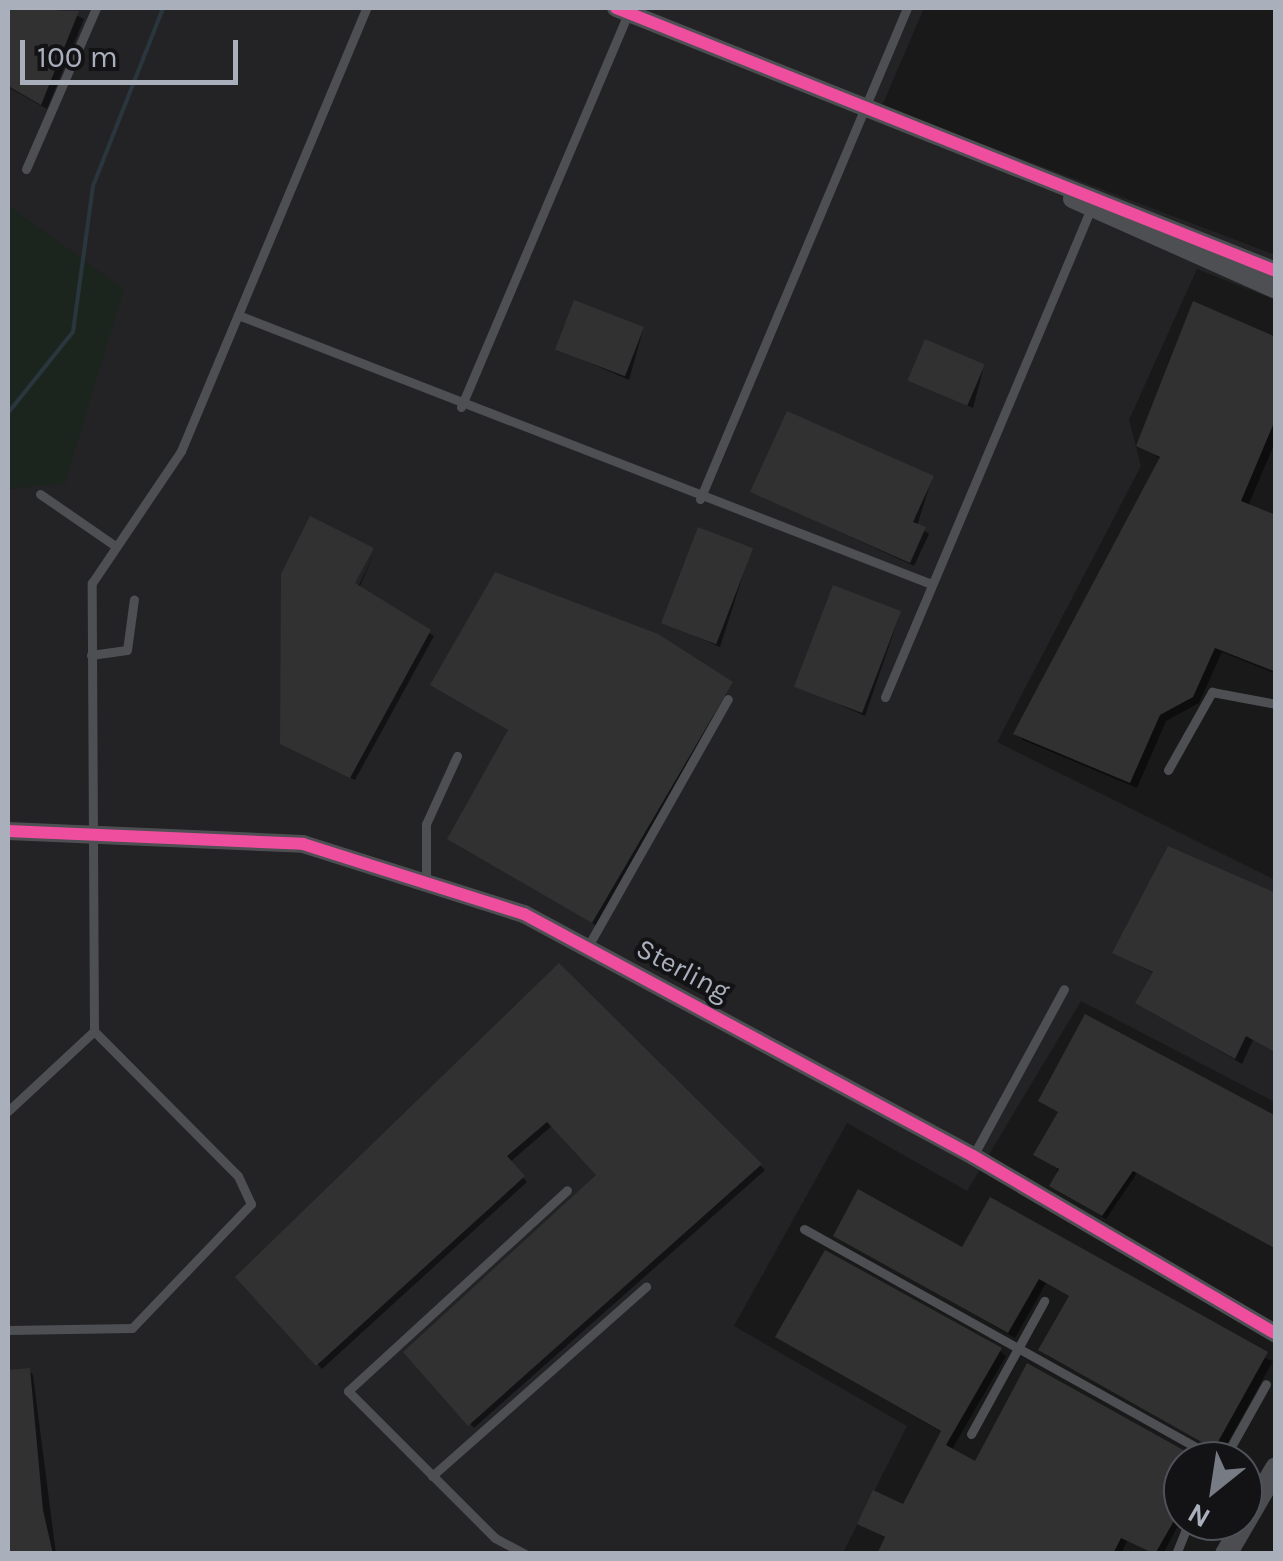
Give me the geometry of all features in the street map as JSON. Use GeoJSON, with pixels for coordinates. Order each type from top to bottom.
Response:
{"type":"FeatureCollection","features":[{"type":"Feature","properties":{"kind":"main road"},"geometry":{"type":"LineString","coordinates":[[1226,1554],[1276,1468]]}},
{"type":"Feature","properties":{"kind":"street"},"geometry":{"type":"LineString","coordinates":[[625,9],[1233,263],[1276,290]]}},
{"type":"Feature","properties":{"kind":"street"},"geometry":{"type":"LineString","coordinates":[[1233,263],[1276,271]]}},
{"type":"Feature","properties":{"kind":"street","name":"Sterling"},"geometry":{"type":"LineString","coordinates":[[8,831],[90,831],[303,844],[524,914],[972,1156],[1276,1334]]}},
{"type":"Feature","properties":{"kind":"lane"},"geometry":{"type":"LineString","coordinates":[[26,169],[96,8]]}},
{"type":"Feature","properties":{"kind":"lane"},"geometry":{"type":"LineString","coordinates":[[8,1330],[132,1328],[246,1220],[251,1204],[238,1176],[94,1030],[90,831],[92,582],[114,544],[181,450],[366,8]]}},
{"type":"Feature","properties":{"kind":"lane"},"geometry":{"type":"LineString","coordinates":[[700,498],[861,109],[908,8]]}},
{"type":"Feature","properties":{"kind":"lane"},"geometry":{"type":"LineString","coordinates":[[462,407],[625,9]]}},
{"type":"Feature","properties":{"kind":"lane"},"geometry":{"type":"LineString","coordinates":[[886,696],[929,583],[1091,206]]}},
{"type":"Feature","properties":{"kind":"lane"},"geometry":{"type":"LineString","coordinates":[[238,315],[462,407],[929,583]]}},
{"type":"Feature","properties":{"kind":"lane"},"geometry":{"type":"LineString","coordinates":[[40,494],[114,544]]}},
{"type":"Feature","properties":{"kind":"lane"},"geometry":{"type":"LineString","coordinates":[[91,655],[127,650],[134,598]]}},
{"type":"Feature","properties":{"kind":"lane"},"geometry":{"type":"LineString","coordinates":[[1168,770],[1212,692],[1244,691],[1276,704]]}},
{"type":"Feature","properties":{"kind":"lane"},"geometry":{"type":"LineString","coordinates":[[587,948],[728,700]]}},
{"type":"Feature","properties":{"kind":"lane"},"geometry":{"type":"LineString","coordinates":[[426,883],[426,824],[457,756]]}},
{"type":"Feature","properties":{"kind":"lane"},"geometry":{"type":"LineString","coordinates":[[972,1156],[1064,989]]}},
{"type":"Feature","properties":{"kind":"lane"},"geometry":{"type":"LineString","coordinates":[[8,1111],[94,1030]]}},
{"type":"Feature","properties":{"kind":"lane"},"geometry":{"type":"LineString","coordinates":[[524,1554],[495,1538],[349,1385],[568,1190]]}},
{"type":"Feature","properties":{"kind":"lane"},"geometry":{"type":"LineString","coordinates":[[804,1229],[1186,1441]]}},
{"type":"Feature","properties":{"kind":"lane"},"geometry":{"type":"LineString","coordinates":[[432,1476],[646,1287]]}},
{"type":"Feature","properties":{"kind":"lane"},"geometry":{"type":"LineString","coordinates":[[970,1434],[1044,1301]]}},
{"type":"Feature","properties":{"kind":"lane"},"geometry":{"type":"LineString","coordinates":[[1233,1441],[1266,1384]]}},
{"type":"Feature","properties":{"kind":"shaded area"},"geometry":{"type":"Polygon","coordinates":[[[8,8],[924,8],[882,106],[1275,255],[1275,300],[1197,269],[1129,420],[1141,466],[997,742],[1275,880],[1275,1102],[1081,1001],[967,1191],[847,1123],[734,1326],[907,1426],[843,1553],[8,1553],[8,489],[65,482],[123,289],[8,206],[8,8]]]}},
{"type":"Feature","properties":{"kind":"shaded area"},"geometry":{"type":"Polygon","coordinates":[[[8,206],[124,289],[65,483],[8,489],[8,206]]]}},
{"type":"Feature","properties":{"kind":"building"},"geometry":{"type":"Polygon","coordinates":[[[8,8],[79,11],[41,105],[8,86],[8,8]]]}},
{"type":"Feature","properties":{"kind":"building"},"geometry":{"type":"Polygon","coordinates":[[[574,300],[644,327],[625,376],[555,349],[574,300]]]}},
{"type":"Feature","properties":{"kind":"building"},"geometry":{"type":"Polygon","coordinates":[[[1193,301],[1276,337],[1276,418],[1241,501],[1276,515],[1276,672],[1215,648],[1193,697],[1160,715],[1130,783],[1013,734],[1160,457],[1136,446],[1193,301]]]}},
{"type":"Feature","properties":{"kind":"building"},"geometry":{"type":"Polygon","coordinates":[[[925,339],[985,364],[967,406],[907,380],[925,339]]]}},
{"type":"Feature","properties":{"kind":"building"},"geometry":{"type":"Polygon","coordinates":[[[787,411],[934,476],[913,522],[926,527],[910,563],[750,492],[787,411]]]}},
{"type":"Feature","properties":{"kind":"building"},"geometry":{"type":"Polygon","coordinates":[[[310,516],[374,548],[355,583],[431,630],[350,778],[280,744],[281,574],[310,516]]]}},
{"type":"Feature","properties":{"kind":"building"},"geometry":{"type":"Polygon","coordinates":[[[698,527],[753,548],[716,644],[661,623],[698,527]]]}},
{"type":"Feature","properties":{"kind":"building"},"geometry":{"type":"Polygon","coordinates":[[[495,572],[658,634],[733,682],[592,923],[447,839],[508,730],[430,685],[495,572]]]}},
{"type":"Feature","properties":{"kind":"building"},"geometry":{"type":"Polygon","coordinates":[[[833,585],[901,611],[862,713],[794,687],[833,585]]]}},
{"type":"Feature","properties":{"kind":"building"},"geometry":{"type":"Polygon","coordinates":[[[1168,846],[1276,893],[1276,1053],[1246,1036],[1235,1059],[1135,1003],[1153,972],[1112,953],[1168,846]]]}},
{"type":"Feature","properties":{"kind":"building"},"geometry":{"type":"Polygon","coordinates":[[[559,963],[762,1164],[468,1426],[403,1352],[596,1175],[547,1122],[507,1156],[525,1176],[316,1366],[235,1277],[559,963]]]}},
{"type":"Feature","properties":{"kind":"building"},"geometry":{"type":"Polygon","coordinates":[[[1085,1014],[1276,1116],[1276,1249],[1133,1171],[1102,1216],[1049,1186],[1059,1169],[1033,1155],[1058,1112],[1038,1101],[1085,1014]]]}},
{"type":"Feature","properties":{"kind":"building"},"geometry":{"type":"Polygon","coordinates":[[[858,1189],[962,1247],[990,1197],[1268,1352],[1218,1441],[1200,1441],[1038,1350],[1069,1296],[1039,1279],[1008,1333],[833,1236],[858,1189]]]}},
{"type":"Feature","properties":{"kind":"building"},"geometry":{"type":"Polygon","coordinates":[[[825,1250],[1002,1348],[946,1445],[975,1461],[1027,1363],[1167,1441],[1163,1441],[1163,1540],[1155,1554],[1121,1538],[1113,1554],[877,1554],[885,1537],[857,1524],[873,1490],[903,1504],[941,1431],[775,1337],[825,1250]]]}},
{"type":"Feature","properties":{"kind":"building"},"geometry":{"type":"Polygon","coordinates":[[[30,1368],[43,1510],[53,1554],[8,1554],[8,1370],[30,1368]]]}},
{"type":"Feature","properties":{"kind":"waterway"},"geometry":{"type":"LineString","coordinates":[[8,413],[73,332],[93,186],[163,8]]}},
{"type":"Feature","properties":{"kind":"cycle path"},"geometry":{"type":"LineString","coordinates":[[616,8],[1276,271]]}},
{"type":"Feature","properties":{"kind":"cycle path"},"geometry":{"type":"LineString","coordinates":[[8,831],[303,844],[524,914],[973,1156],[1276,1334]]}}]}
